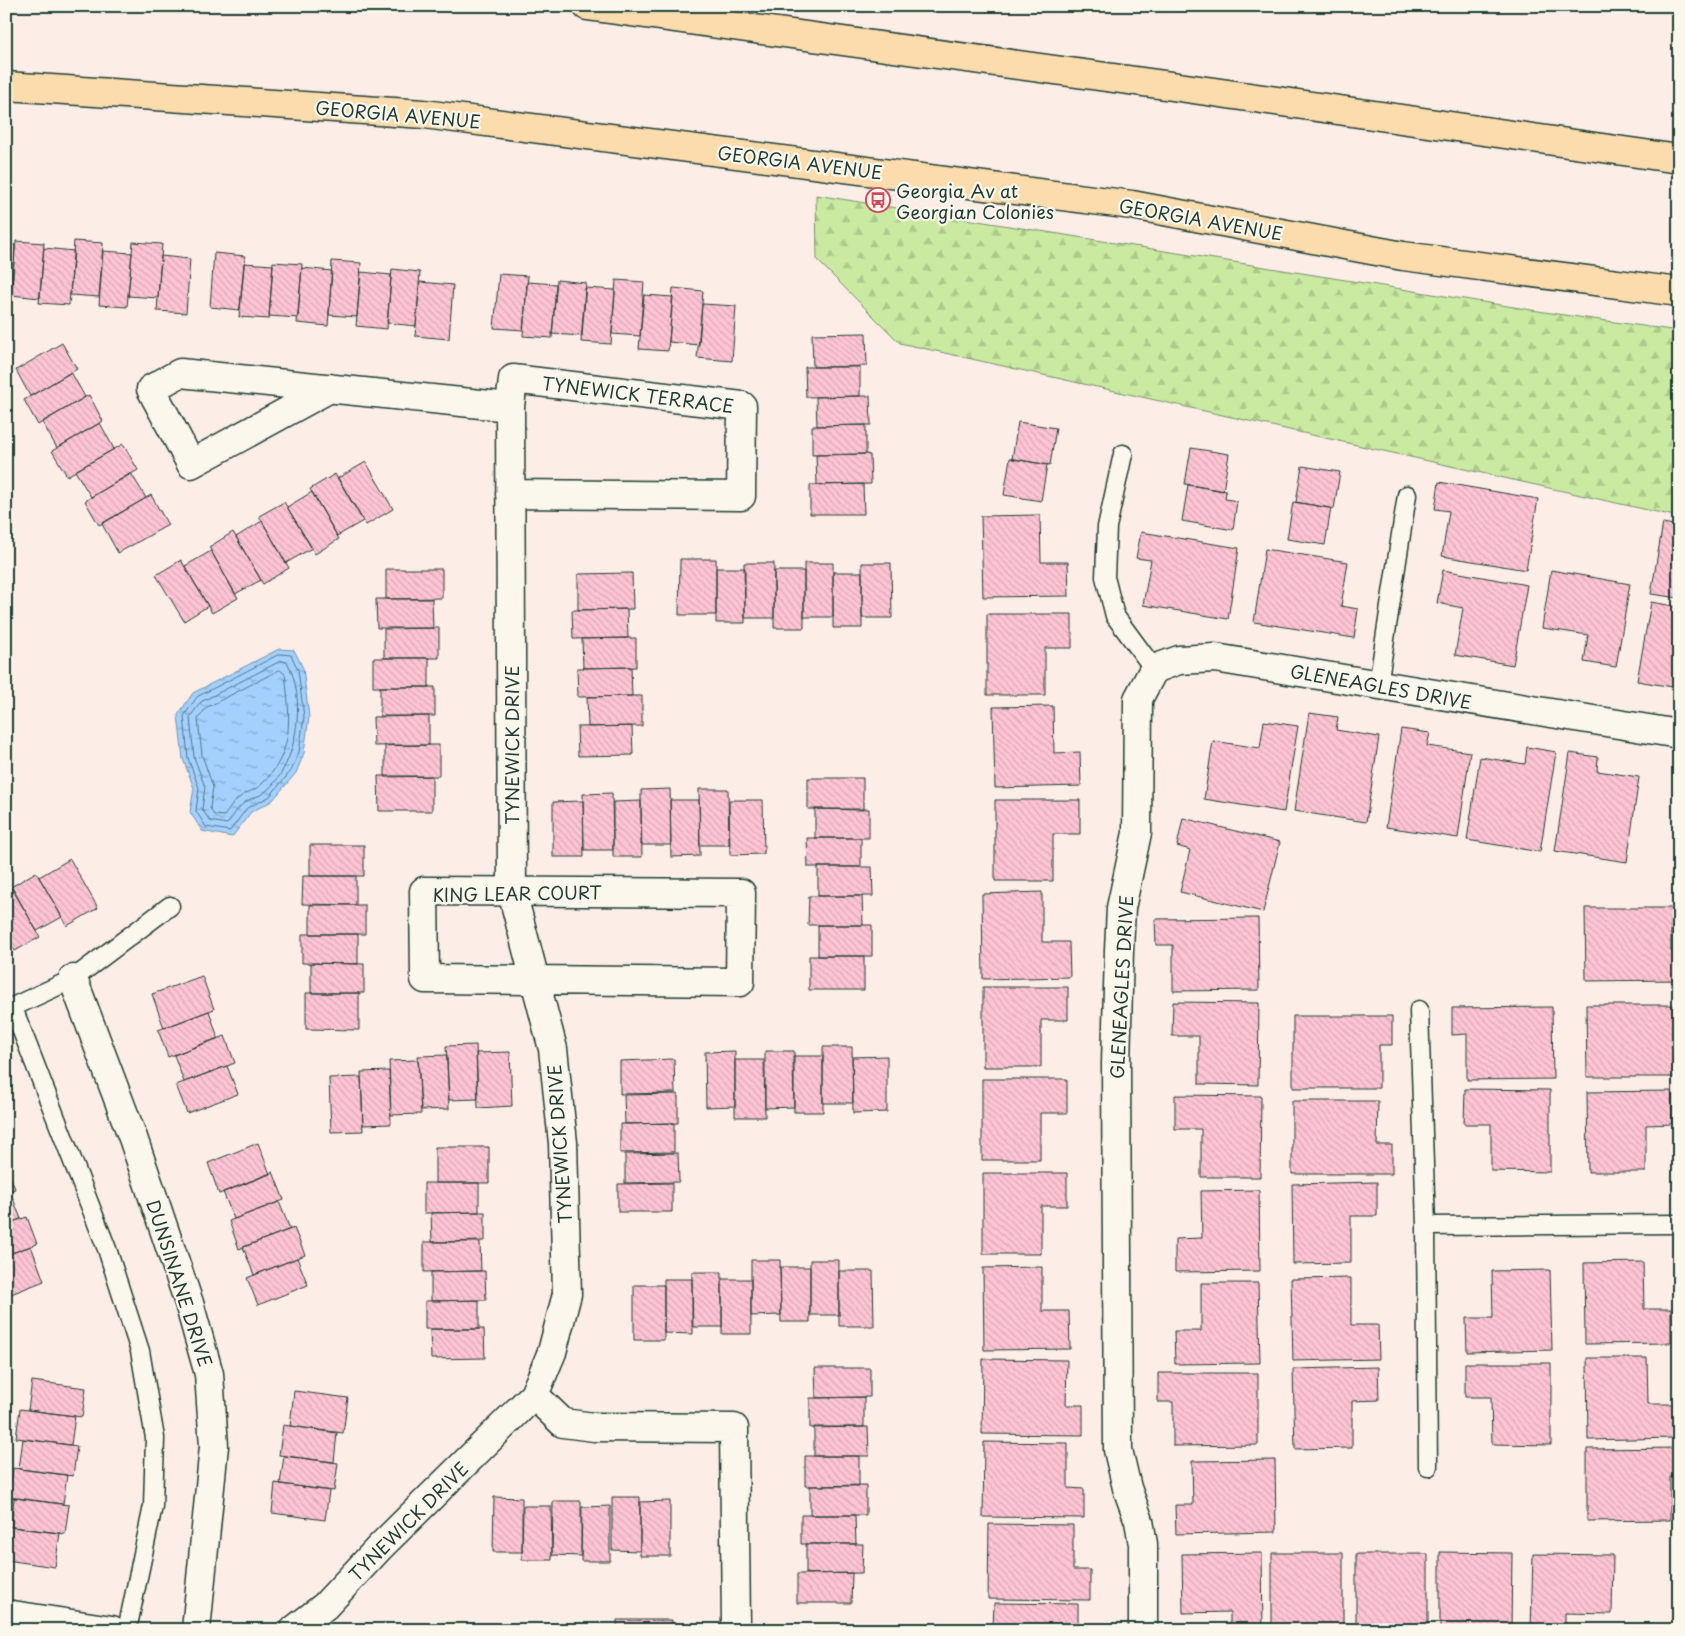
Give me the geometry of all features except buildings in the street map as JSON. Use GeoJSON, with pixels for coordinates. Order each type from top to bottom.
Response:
{"type":"FeatureCollection","features":[{"type":"Feature","properties":{"kind":"main road"},"geometry":{"type":"LineString","coordinates":[[587,6],[1152,83],[1679,159]]}},
{"type":"Feature","properties":{"kind":"main road","name":"GEORGIA AVENUE"},"geometry":{"type":"LineString","coordinates":[[6,86],[424,114],[1132,205],[1403,256],[1679,292]]}},
{"type":"Feature","properties":{"kind":"street"},"geometry":{"type":"LineString","coordinates":[[330,388],[190,464],[151,389],[180,373],[330,388],[510,407]]}},
{"type":"Feature","properties":{"kind":"street","name":"TYNEWICK TERRACE"},"geometry":{"type":"LineString","coordinates":[[510,407],[513,379],[742,406],[741,496],[510,494]]}},
{"type":"Feature","properties":{"kind":"street","name":"TYNEWICK DRIVE"},"geometry":{"type":"LineString","coordinates":[[294,1630],[325,1606],[380,1547],[534,1395],[552,1352],[567,1294],[563,1142],[552,1049],[512,892],[510,407]]}},
{"type":"Feature","properties":{"kind":"street","name":"GLENEAGLES DRIVE"},"geometry":{"type":"LineString","coordinates":[[1143,1630],[1143,1544],[1139,1521],[1127,1488],[1118,1450],[1116,1064],[1121,908],[1137,833],[1138,699],[1154,669],[1179,660],[1215,658],[1679,734]]}},
{"type":"Feature","properties":{"kind":"street","name":"KING LEAR COURT"},"geometry":{"type":"LineString","coordinates":[[424,891],[512,892],[741,893],[740,982],[425,979],[424,891]]}},
{"type":"Feature","properties":{"kind":"street","name":"DUNSINANE DRIVE"},"geometry":{"type":"LineString","coordinates":[[73,979],[133,1138],[189,1303],[209,1374],[214,1446],[196,1630]]}},
{"type":"Feature","properties":{"kind":"street"},"geometry":{"type":"LineString","coordinates":[[534,1395],[563,1423],[594,1427],[734,1428],[736,1630]]}},
{"type":"Feature","properties":{"kind":"street"},"geometry":{"type":"LineString","coordinates":[[6,1614],[112,1630]]}},
{"type":"Feature","properties":{"kind":"lane"},"geometry":{"type":"LineString","coordinates":[[1123,454],[1107,527],[1105,577],[1115,616],[1154,669]]}},
{"type":"Feature","properties":{"kind":"lane"},"geometry":{"type":"LineString","coordinates":[[1378,685],[1406,495]]}},
{"type":"Feature","properties":{"kind":"lane"},"geometry":{"type":"LineString","coordinates":[[127,1630],[153,1506],[155,1438],[140,1351],[107,1249],[9,1009],[73,979],[170,906]]}},
{"type":"Feature","properties":{"kind":"lane"},"geometry":{"type":"LineString","coordinates":[[1418,1010],[1426,1226],[1428,1467]]}},
{"type":"Feature","properties":{"kind":"lane"},"geometry":{"type":"LineString","coordinates":[[1426,1226],[1679,1224]]}},
{"type":"Feature","properties":{"kind":"green space"},"geometry":{"type":"Polygon","coordinates":[[[816,195],[1557,314],[1679,331],[1679,517],[900,343],[817,260],[816,195]]]}},
{"type":"Feature","properties":{"kind":"water"},"geometry":{"type":"Polygon","coordinates":[[[279,649],[294,650],[303,668],[309,717],[304,753],[296,773],[272,801],[251,812],[232,837],[202,831],[190,812],[194,788],[183,759],[178,715],[193,693],[279,649]]]}},
{"type":"Feature","properties":{"kind":"place","name":"Georgia Av at Georgian Colonies"},"geometry":{"type":"Point","coordinates":[878,200]}}]}
